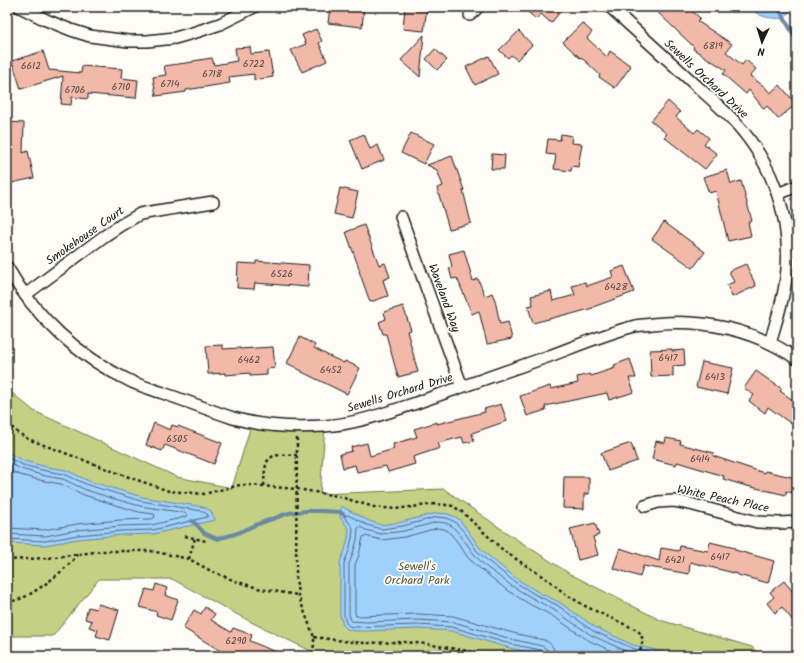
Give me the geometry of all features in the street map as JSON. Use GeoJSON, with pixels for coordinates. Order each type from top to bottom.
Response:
{"type":"FeatureCollection","features":[{"type":"Feature","properties":{"kind":"street"},"geometry":{"type":"LineString","coordinates":[[20,7],[46,20],[90,36],[128,41],[147,41],[174,38],[220,24],[254,7]]}},
{"type":"Feature","properties":{"kind":"street","name":"Sewells Orchard Drive"},"geometry":{"type":"LineString","coordinates":[[610,7],[733,120],[761,157],[769,171],[778,194],[788,246],[783,301],[770,343]]}},
{"type":"Feature","properties":{"kind":"street"},"geometry":{"type":"LineString","coordinates":[[778,194],[797,186]]}},
{"type":"Feature","properties":{"kind":"street","name":"Smokehouse Court"},"geometry":{"type":"LineString","coordinates":[[25,295],[102,237],[140,214],[213,202]]}},
{"type":"Feature","properties":{"kind":"street","name":"Waveland Way"},"geometry":{"type":"LineString","coordinates":[[401,217],[462,387]]}},
{"type":"Feature","properties":{"kind":"street","name":"Sewells Orchard Drive"},"geometry":{"type":"LineString","coordinates":[[7,267],[25,295],[56,331],[78,350],[108,369],[131,382],[234,418],[266,425],[297,427],[325,426],[354,422],[462,387],[608,334],[636,326],[680,322],[712,325],[742,332],[770,343],[797,359]]}},
{"type":"Feature","properties":{"kind":"street","name":"White Peach Place"},"geometry":{"type":"LineString","coordinates":[[645,506],[658,502],[674,501],[757,522],[797,522]]}},
{"type":"Feature","properties":{"kind":"path"},"geometry":{"type":"LineString","coordinates":[[7,423],[17,432],[35,442],[123,475],[169,490],[204,494],[248,485],[337,496],[374,507],[395,509],[436,504],[453,506],[462,512],[504,551],[551,582],[565,594],[587,607],[641,633],[643,637],[639,656]]}},
{"type":"Feature","properties":{"kind":"path"},"geometry":{"type":"LineString","coordinates":[[297,427],[296,577],[298,595],[314,637],[314,645],[311,656]]}},
{"type":"Feature","properties":{"kind":"path"},"geometry":{"type":"LineString","coordinates":[[264,486],[265,466],[268,460],[278,454],[297,455]]}},
{"type":"Feature","properties":{"kind":"path"},"geometry":{"type":"LineString","coordinates":[[185,536],[206,541]]}},
{"type":"Feature","properties":{"kind":"path"},"geometry":{"type":"LineString","coordinates":[[189,559],[195,538]]}},
{"type":"Feature","properties":{"kind":"path"},"geometry":{"type":"LineString","coordinates":[[7,560],[47,558],[104,551],[151,550],[189,559],[235,581],[261,589],[298,595]]}},
{"type":"Feature","properties":{"kind":"path"},"geometry":{"type":"LineString","coordinates":[[7,601],[13,601],[33,593],[73,561],[78,554]]}},
{"type":"Feature","properties":{"kind":"path"},"geometry":{"type":"LineString","coordinates":[[314,637],[366,643],[405,642],[427,644],[495,656]]}},
{"type":"Feature","properties":{"kind":"green space","name":"Sewell's Orchard Park"},"geometry":{"type":"Polygon","coordinates":[[[7,389],[34,411],[177,477],[232,488],[252,422],[325,426],[320,494],[444,489],[513,537],[570,574],[660,620],[752,647],[761,656],[327,656],[313,652],[253,623],[172,579],[99,579],[53,636],[7,636],[7,389]]]}},
{"type":"Feature","properties":{"kind":"water"},"geometry":{"type":"Polygon","coordinates":[[[751,7],[790,7],[790,10],[785,18],[775,18],[761,16],[751,7]]]}},
{"type":"Feature","properties":{"kind":"water"},"geometry":{"type":"Polygon","coordinates":[[[7,452],[24,461],[66,470],[89,481],[142,497],[203,507],[211,511],[215,520],[153,534],[78,539],[45,545],[7,543],[7,452]]]}},
{"type":"Feature","properties":{"kind":"water"},"geometry":{"type":"Polygon","coordinates":[[[341,506],[369,521],[381,525],[402,522],[437,513],[448,514],[458,518],[480,548],[517,579],[538,592],[559,602],[595,627],[633,645],[655,650],[670,656],[549,656],[509,648],[452,631],[417,629],[353,631],[347,629],[343,625],[340,615],[340,562],[345,550],[349,529],[340,517],[341,506]]]}},
{"type":"Feature","properties":{"kind":"building"},"geometry":{"type":"Polygon","coordinates":[[[330,7],[364,7],[362,27],[328,23],[330,7]]]}},
{"type":"Feature","properties":{"kind":"building"},"geometry":{"type":"Polygon","coordinates":[[[405,7],[427,7],[424,31],[403,29],[405,7]]]}},
{"type":"Feature","properties":{"kind":"building"},"geometry":{"type":"Polygon","coordinates":[[[522,7],[564,7],[551,23],[541,14],[536,19],[522,7]]]}},
{"type":"Feature","properties":{"kind":"building"},"geometry":{"type":"Polygon","coordinates":[[[652,7],[688,7],[700,18],[697,21],[732,44],[726,52],[742,65],[746,60],[756,69],[750,76],[765,87],[770,93],[780,85],[796,104],[778,119],[767,106],[764,109],[749,90],[746,94],[723,74],[726,70],[693,49],[694,47],[652,7]]]}},
{"type":"Feature","properties":{"kind":"building"},"geometry":{"type":"Polygon","coordinates":[[[582,23],[592,32],[587,38],[607,57],[610,51],[631,66],[615,88],[599,77],[600,75],[563,42],[582,23]]]}},
{"type":"Feature","properties":{"kind":"building"},"geometry":{"type":"Polygon","coordinates":[[[316,29],[322,41],[319,43],[327,61],[302,72],[291,50],[306,44],[302,35],[316,29]]]}},
{"type":"Feature","properties":{"kind":"building"},"geometry":{"type":"Polygon","coordinates":[[[519,31],[532,45],[517,60],[511,55],[508,58],[499,50],[519,31]]]}},
{"type":"Feature","properties":{"kind":"building"},"geometry":{"type":"Polygon","coordinates":[[[424,35],[420,77],[401,60],[424,35]]]}},
{"type":"Feature","properties":{"kind":"building"},"geometry":{"type":"Polygon","coordinates":[[[250,47],[251,54],[269,52],[273,77],[254,80],[254,74],[229,77],[230,83],[186,90],[186,92],[156,96],[153,77],[166,75],[164,66],[212,58],[214,65],[237,61],[235,48],[250,47]]]}},
{"type":"Feature","properties":{"kind":"building"},"geometry":{"type":"Polygon","coordinates":[[[435,49],[447,60],[437,70],[426,59],[435,49]]]}},
{"type":"Feature","properties":{"kind":"building"},"geometry":{"type":"Polygon","coordinates":[[[43,51],[49,70],[81,73],[82,66],[122,69],[121,78],[138,80],[136,98],[88,94],[88,99],[72,97],[71,105],[61,104],[63,76],[21,89],[12,61],[43,51]]]}},
{"type":"Feature","properties":{"kind":"building"},"geometry":{"type":"Polygon","coordinates":[[[489,56],[498,74],[475,85],[466,67],[489,56]]]}},
{"type":"Feature","properties":{"kind":"building"},"geometry":{"type":"Polygon","coordinates":[[[668,101],[680,112],[676,117],[694,133],[698,129],[709,138],[704,144],[717,154],[705,169],[664,137],[667,134],[651,121],[668,101]]]}},
{"type":"Feature","properties":{"kind":"building"},"geometry":{"type":"Polygon","coordinates":[[[7,122],[24,123],[23,153],[28,151],[34,178],[7,184],[7,122]]]}},
{"type":"Feature","properties":{"kind":"building"},"geometry":{"type":"Polygon","coordinates":[[[411,133],[434,144],[424,164],[401,153],[411,133]]]}},
{"type":"Feature","properties":{"kind":"building"},"geometry":{"type":"Polygon","coordinates":[[[364,134],[370,149],[378,145],[384,160],[362,169],[350,140],[364,134]]]}},
{"type":"Feature","properties":{"kind":"building"},"geometry":{"type":"Polygon","coordinates":[[[561,134],[572,136],[571,143],[582,144],[578,167],[572,166],[571,171],[554,169],[556,155],[546,154],[548,139],[560,140],[561,134]]]}},
{"type":"Feature","properties":{"kind":"building"},"geometry":{"type":"Polygon","coordinates":[[[492,154],[505,155],[504,169],[491,169],[492,154]]]}},
{"type":"Feature","properties":{"kind":"building"},"geometry":{"type":"Polygon","coordinates":[[[452,156],[464,190],[471,223],[449,229],[437,188],[443,186],[437,170],[427,165],[452,156]]]}},
{"type":"Feature","properties":{"kind":"building"},"geometry":{"type":"Polygon","coordinates":[[[727,170],[731,184],[741,181],[752,221],[748,222],[751,236],[728,241],[716,191],[709,193],[703,177],[727,170]]]}},
{"type":"Feature","properties":{"kind":"building"},"geometry":{"type":"Polygon","coordinates":[[[340,188],[358,192],[352,218],[334,214],[340,188]]]}},
{"type":"Feature","properties":{"kind":"building"},"geometry":{"type":"Polygon","coordinates":[[[664,222],[705,252],[693,268],[652,239],[664,222]]]}},
{"type":"Feature","properties":{"kind":"building"},"geometry":{"type":"Polygon","coordinates":[[[364,225],[379,265],[385,263],[390,277],[383,280],[388,296],[370,302],[346,232],[364,225]]]}},
{"type":"Feature","properties":{"kind":"building"},"geometry":{"type":"Polygon","coordinates":[[[464,250],[473,281],[478,279],[485,296],[492,293],[500,324],[508,322],[512,339],[487,344],[479,311],[472,314],[457,278],[452,279],[449,268],[452,267],[449,254],[464,250]]]}},
{"type":"Feature","properties":{"kind":"building"},"geometry":{"type":"Polygon","coordinates":[[[256,261],[309,265],[308,287],[255,283],[254,289],[237,288],[238,263],[256,264],[256,261]]]}},
{"type":"Feature","properties":{"kind":"building"},"geometry":{"type":"Polygon","coordinates":[[[746,264],[756,286],[732,297],[727,285],[734,282],[729,271],[746,264]]]}},
{"type":"Feature","properties":{"kind":"building"},"geometry":{"type":"Polygon","coordinates":[[[624,266],[634,292],[593,308],[533,323],[528,306],[533,305],[531,296],[551,291],[553,301],[575,295],[572,286],[585,282],[587,286],[613,277],[611,271],[624,266]]]}},
{"type":"Feature","properties":{"kind":"building"},"geometry":{"type":"Polygon","coordinates":[[[403,306],[411,330],[407,331],[418,372],[398,377],[386,334],[383,334],[379,322],[386,319],[384,312],[403,306]]]}},
{"type":"Feature","properties":{"kind":"building"},"geometry":{"type":"Polygon","coordinates":[[[300,337],[315,345],[314,348],[329,356],[360,368],[347,394],[287,363],[300,337]]]}},
{"type":"Feature","properties":{"kind":"building"},"geometry":{"type":"Polygon","coordinates":[[[223,345],[223,349],[273,347],[275,368],[267,369],[267,375],[250,376],[250,373],[225,375],[225,373],[208,374],[206,346],[223,345]]]}},
{"type":"Feature","properties":{"kind":"building"},"geometry":{"type":"Polygon","coordinates":[[[672,349],[672,351],[684,350],[685,365],[673,366],[673,376],[651,377],[650,350],[672,349]]]}},
{"type":"Feature","properties":{"kind":"building"},"geometry":{"type":"Polygon","coordinates":[[[630,359],[636,378],[629,378],[634,392],[609,400],[607,393],[545,406],[546,410],[527,416],[520,396],[550,386],[551,389],[578,383],[577,377],[590,374],[591,376],[615,368],[614,365],[630,359]]]}},
{"type":"Feature","properties":{"kind":"building"},"geometry":{"type":"Polygon","coordinates":[[[702,362],[733,368],[727,394],[696,387],[702,362]]]}},
{"type":"Feature","properties":{"kind":"building"},"geometry":{"type":"Polygon","coordinates":[[[756,371],[782,389],[780,391],[797,403],[797,428],[768,407],[765,413],[749,401],[754,395],[744,388],[756,371]]]}},
{"type":"Feature","properties":{"kind":"building"},"geometry":{"type":"Polygon","coordinates":[[[501,404],[507,421],[472,433],[474,441],[464,443],[462,437],[438,443],[440,448],[413,457],[415,464],[388,472],[386,466],[357,472],[355,465],[343,468],[340,454],[352,451],[351,447],[367,443],[370,456],[394,449],[393,444],[417,437],[414,429],[437,422],[437,424],[485,412],[484,409],[501,404]]]}},
{"type":"Feature","properties":{"kind":"building"},"geometry":{"type":"Polygon","coordinates":[[[154,423],[170,430],[172,425],[178,426],[222,443],[214,464],[165,445],[162,451],[146,445],[154,423]]]}},
{"type":"Feature","properties":{"kind":"building"},"geometry":{"type":"Polygon","coordinates":[[[666,438],[681,441],[680,444],[714,453],[713,456],[764,473],[765,471],[796,478],[793,493],[786,491],[786,495],[743,485],[723,479],[724,476],[677,462],[676,465],[652,459],[656,441],[665,443],[666,438]]]}},
{"type":"Feature","properties":{"kind":"building"},"geometry":{"type":"Polygon","coordinates":[[[631,443],[637,461],[608,471],[601,453],[631,443]]]}},
{"type":"Feature","properties":{"kind":"building"},"geometry":{"type":"Polygon","coordinates":[[[564,477],[589,477],[589,494],[584,494],[584,509],[563,508],[564,477]]]}},
{"type":"Feature","properties":{"kind":"building"},"geometry":{"type":"Polygon","coordinates":[[[595,523],[599,535],[593,537],[598,555],[578,560],[570,529],[595,523]]]}},
{"type":"Feature","properties":{"kind":"building"},"geometry":{"type":"Polygon","coordinates":[[[710,542],[735,548],[735,550],[774,561],[768,583],[690,562],[689,574],[643,566],[640,577],[613,568],[620,548],[659,561],[661,548],[679,551],[680,546],[708,551],[710,542]]]}},
{"type":"Feature","properties":{"kind":"building"},"geometry":{"type":"Polygon","coordinates":[[[784,581],[797,597],[797,626],[782,607],[775,613],[767,603],[774,597],[770,592],[784,581]]]}},
{"type":"Feature","properties":{"kind":"building"},"geometry":{"type":"Polygon","coordinates":[[[156,584],[167,588],[165,595],[178,600],[171,620],[156,615],[157,612],[140,607],[146,589],[154,591],[156,584]]]}},
{"type":"Feature","properties":{"kind":"building"},"geometry":{"type":"Polygon","coordinates":[[[98,604],[119,610],[110,640],[96,636],[98,630],[89,627],[92,621],[85,619],[88,607],[96,609],[98,604]]]}},
{"type":"Feature","properties":{"kind":"building"},"geometry":{"type":"Polygon","coordinates":[[[205,607],[215,614],[211,620],[231,632],[233,628],[252,635],[250,641],[285,656],[225,656],[218,653],[219,650],[183,628],[194,610],[201,614],[205,607]]]}},
{"type":"Feature","properties":{"kind":"waterway"},"geometry":{"type":"LineString","coordinates":[[778,7],[797,41]]}},
{"type":"Feature","properties":{"kind":"waterway"},"geometry":{"type":"LineString","coordinates":[[192,521],[204,533],[217,539],[235,534],[289,513],[321,511],[340,512],[344,515]]}}]}
